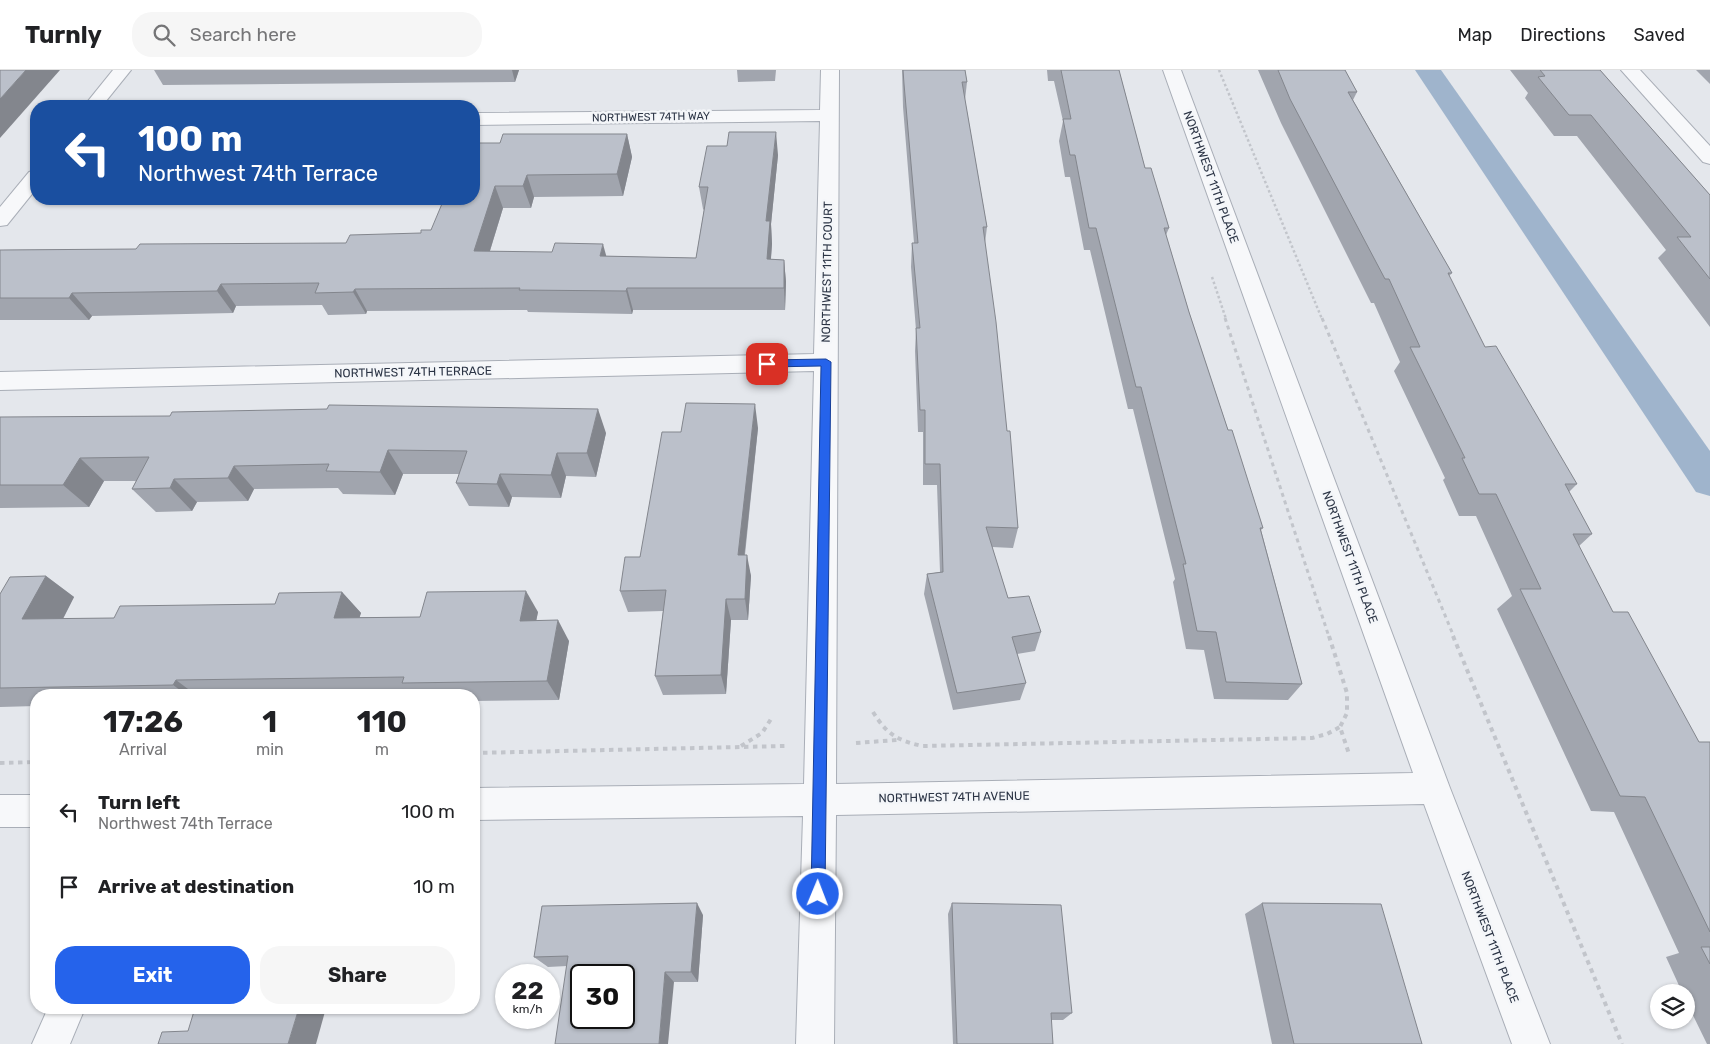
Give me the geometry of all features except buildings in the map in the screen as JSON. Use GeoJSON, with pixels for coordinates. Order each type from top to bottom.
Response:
{"type":"FeatureCollection","features":[{"type":"Feature","properties":{"kind":"street"},"geometry":{"type":"LineString","coordinates":[[98,100],[122,70]]}},
{"type":"Feature","properties":{"kind":"street","name":"NORTHWEST 11TH COURT"},"geometry":{"type":"LineString","coordinates":[[815,1044],[830,70]]}},
{"type":"Feature","properties":{"kind":"street","name":"NORTHWEST 11TH PLACE"},"geometry":{"type":"LineString","coordinates":[[1172,70],[1434,788],[1531,1044]]}},
{"type":"Feature","properties":{"kind":"street"},"geometry":{"type":"LineString","coordinates":[[1630,70],[1710,158]]}},
{"type":"Feature","properties":{"kind":"street","name":"NORTHWEST 74TH WAY"},"geometry":{"type":"LineString","coordinates":[[480,119],[829,115]]}},
{"type":"Feature","properties":{"kind":"street"},"geometry":{"type":"LineString","coordinates":[[0,220],[30,183]]}},
{"type":"Feature","properties":{"kind":"street","name":"NORTHWEST 74TH TERRACE"},"geometry":{"type":"LineString","coordinates":[[0,381],[826,362]]}},
{"type":"Feature","properties":{"kind":"street","name":"NORTHWEST 74TH AVENUE"},"geometry":{"type":"LineString","coordinates":[[480,804],[820,800],[1434,788]]}},
{"type":"Feature","properties":{"kind":"street"},"geometry":{"type":"LineString","coordinates":[[0,811],[30,810]]}},
{"type":"Feature","properties":{"kind":"street"},"geometry":{"type":"LineString","coordinates":[[51,1044],[64,1014]]}},
{"type":"Feature","properties":{"kind":"path"},"geometry":{"type":"LineString","coordinates":[[1218,70],[1622,1044]]}},
{"type":"Feature","properties":{"kind":"path"},"geometry":{"type":"LineString","coordinates":[[480,753],[821,745],[898,740],[922,746],[1312,738],[1327,734],[1340,726],[1347,713],[1347,693],[1209,268]]}},
{"type":"Feature","properties":{"kind":"path"},"geometry":{"type":"LineString","coordinates":[[874,712],[882,728],[898,740]]}},
{"type":"Feature","properties":{"kind":"path"},"geometry":{"type":"LineString","coordinates":[[740,747],[762,733],[771,718]]}},
{"type":"Feature","properties":{"kind":"path"},"geometry":{"type":"LineString","coordinates":[[1340,726],[1360,789]]}},
{"type":"Feature","properties":{"kind":"path"},"geometry":{"type":"LineString","coordinates":[[0,763],[30,762]]}},
{"type":"Feature","properties":{"kind":"waterway"},"geometry":{"type":"LineString","coordinates":[[1428,70],[1710,481]]}},
{"type":"Feature","properties":{"kind":"route"},"geometry":{"type":"LineString","coordinates":[[767,364],[826,362],[818,894]]}}]}
